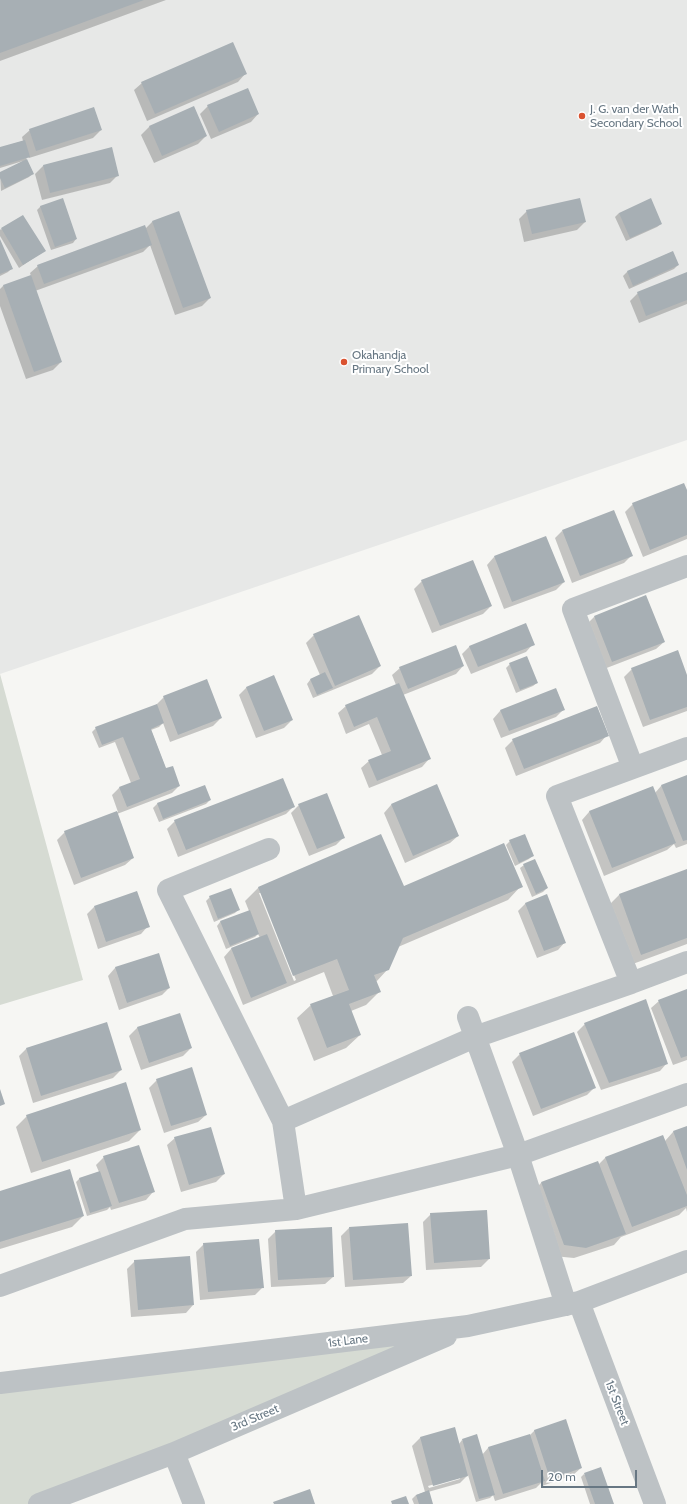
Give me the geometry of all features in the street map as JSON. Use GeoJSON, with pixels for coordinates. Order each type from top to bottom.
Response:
{"type":"FeatureCollection","features":[{"type":"Feature","properties":{"kind":"street"},"geometry":{"type":"LineString","coordinates":[[633,768],[573,609],[687,566]]}},
{"type":"Feature","properties":{"kind":"street"},"geometry":{"type":"LineString","coordinates":[[630,983],[557,796],[687,748]]}},
{"type":"Feature","properties":{"kind":"street"},"geometry":{"type":"LineString","coordinates":[[269,849],[168,890],[283,1121],[296,1209]]}},
{"type":"Feature","properties":{"kind":"street"},"geometry":{"type":"LineString","coordinates":[[283,1121],[475,1037],[687,962]]}},
{"type":"Feature","properties":{"kind":"street","name":"1st Street"},"geometry":{"type":"LineString","coordinates":[[468,1017],[572,1303],[655,1504]]}},
{"type":"Feature","properties":{"kind":"street"},"geometry":{"type":"LineString","coordinates":[[0,1286],[185,1219],[296,1209],[518,1155],[687,1094]]}},
{"type":"Feature","properties":{"kind":"street","name":"1st Lane"},"geometry":{"type":"LineString","coordinates":[[0,1383],[468,1326],[572,1303],[687,1261]]}},
{"type":"Feature","properties":{"kind":"street","name":"3rd Street"},"geometry":{"type":"LineString","coordinates":[[39,1504],[174,1453],[468,1326]]}},
{"type":"Feature","properties":{"kind":"street"},"geometry":{"type":"LineString","coordinates":[[174,1453],[194,1504]]}},
{"type":"Feature","properties":{"kind":"shaded area","name":"Okahandja Primary School"},"geometry":{"type":"Polygon","coordinates":[[[0,0],[687,0],[687,440],[0,674],[0,0]]]}},
{"type":"Feature","properties":{"kind":"shaded area"},"geometry":{"type":"Polygon","coordinates":[[[0,674],[83,980],[0,1005],[0,674]]]}},
{"type":"Feature","properties":{"kind":"shaded area"},"geometry":{"type":"Polygon","coordinates":[[[468,1326],[39,1504],[0,1504],[0,1383],[468,1326]]]}},
{"type":"Feature","properties":{"kind":"building"},"geometry":{"type":"Polygon","coordinates":[[[0,0],[144,0],[0,53],[0,0]]]}},
{"type":"Feature","properties":{"kind":"building"},"geometry":{"type":"Polygon","coordinates":[[[233,42],[247,74],[155,114],[141,82],[233,42]]]}},
{"type":"Feature","properties":{"kind":"building"},"geometry":{"type":"Polygon","coordinates":[[[248,88],[259,114],[219,132],[207,105],[248,88]]]}},
{"type":"Feature","properties":{"kind":"building"},"geometry":{"type":"Polygon","coordinates":[[[194,106],[207,136],[162,156],[149,126],[194,106]]]}},
{"type":"Feature","properties":{"kind":"building"},"geometry":{"type":"Polygon","coordinates":[[[94,107],[102,130],[36,151],[29,129],[94,107]]]}},
{"type":"Feature","properties":{"kind":"building"},"geometry":{"type":"Polygon","coordinates":[[[25,140],[30,157],[0,166],[0,147],[25,140]]]}},
{"type":"Feature","properties":{"kind":"building"},"geometry":{"type":"Polygon","coordinates":[[[112,147],[119,176],[50,193],[43,165],[112,147]]]}},
{"type":"Feature","properties":{"kind":"building"},"geometry":{"type":"Polygon","coordinates":[[[27,159],[34,174],[5,188],[0,178],[0,172],[27,159]]]}},
{"type":"Feature","properties":{"kind":"building"},"geometry":{"type":"Polygon","coordinates":[[[63,198],[77,239],[55,247],[40,206],[63,198]]]}},
{"type":"Feature","properties":{"kind":"building"},"geometry":{"type":"Polygon","coordinates":[[[580,198],[586,222],[532,234],[526,210],[580,198]]]}},
{"type":"Feature","properties":{"kind":"building"},"geometry":{"type":"Polygon","coordinates":[[[651,198],[662,224],[630,238],[619,213],[651,198]]]}},
{"type":"Feature","properties":{"kind":"building"},"geometry":{"type":"Polygon","coordinates":[[[179,211],[211,298],[183,308],[152,221],[179,211]]]}},
{"type":"Feature","properties":{"kind":"building"},"geometry":{"type":"Polygon","coordinates":[[[23,215],[46,251],[23,265],[1,228],[23,215]]]}},
{"type":"Feature","properties":{"kind":"building"},"geometry":{"type":"Polygon","coordinates":[[[145,225],[152,245],[44,284],[37,265],[145,225]]]}},
{"type":"Feature","properties":{"kind":"building"},"geometry":{"type":"Polygon","coordinates":[[[0,239],[13,269],[0,274],[0,239]]]}},
{"type":"Feature","properties":{"kind":"building"},"geometry":{"type":"Polygon","coordinates":[[[673,251],[679,265],[633,286],[627,271],[673,251]]]}},
{"type":"Feature","properties":{"kind":"building"},"geometry":{"type":"Polygon","coordinates":[[[687,272],[687,300],[646,316],[637,292],[687,272]]]}},
{"type":"Feature","properties":{"kind":"building"},"geometry":{"type":"Polygon","coordinates":[[[31,275],[62,362],[34,372],[3,285],[31,275]]]}},
{"type":"Feature","properties":{"kind":"building"},"geometry":{"type":"Polygon","coordinates":[[[684,483],[687,490],[687,535],[650,550],[632,503],[684,483]]]}},
{"type":"Feature","properties":{"kind":"building"},"geometry":{"type":"Polygon","coordinates":[[[614,510],[633,556],[580,576],[562,530],[614,510]]]}},
{"type":"Feature","properties":{"kind":"building"},"geometry":{"type":"Polygon","coordinates":[[[546,536],[565,582],[512,602],[494,556],[546,536]]]}},
{"type":"Feature","properties":{"kind":"building"},"geometry":{"type":"Polygon","coordinates":[[[473,560],[492,606],[440,626],[421,580],[473,560]]]}},
{"type":"Feature","properties":{"kind":"building"},"geometry":{"type":"Polygon","coordinates":[[[646,595],[665,642],[612,662],[594,616],[646,595]]]}},
{"type":"Feature","properties":{"kind":"building"},"geometry":{"type":"Polygon","coordinates":[[[359,615],[381,666],[335,686],[313,634],[359,615]]]}},
{"type":"Feature","properties":{"kind":"building"},"geometry":{"type":"Polygon","coordinates":[[[526,623],[535,645],[478,667],[469,646],[526,623]]]}},
{"type":"Feature","properties":{"kind":"building"},"geometry":{"type":"Polygon","coordinates":[[[456,645],[464,666],[408,689],[399,667],[456,645]]]}},
{"type":"Feature","properties":{"kind":"building"},"geometry":{"type":"Polygon","coordinates":[[[678,650],[687,675],[687,707],[650,720],[631,668],[678,650]]]}},
{"type":"Feature","properties":{"kind":"building"},"geometry":{"type":"Polygon","coordinates":[[[527,656],[538,683],[520,690],[509,663],[527,656]]]}},
{"type":"Feature","properties":{"kind":"building"},"geometry":{"type":"Polygon","coordinates":[[[325,672],[333,688],[317,695],[310,679],[325,672]]]}},
{"type":"Feature","properties":{"kind":"building"},"geometry":{"type":"Polygon","coordinates":[[[274,675],[293,720],[264,731],[246,687],[274,675]]]}},
{"type":"Feature","properties":{"kind":"building"},"geometry":{"type":"Polygon","coordinates":[[[207,679],[222,718],[178,735],[163,696],[207,679]]]}},
{"type":"Feature","properties":{"kind":"building"},"geometry":{"type":"Polygon","coordinates":[[[399,683],[431,759],[377,781],[368,760],[391,751],[377,717],[354,727],[345,705],[399,683]]]}},
{"type":"Feature","properties":{"kind":"building"},"geometry":{"type":"Polygon","coordinates":[[[556,688],[565,710],[509,731],[500,710],[556,688]]]}},
{"type":"Feature","properties":{"kind":"building"},"geometry":{"type":"Polygon","coordinates":[[[157,704],[164,723],[151,729],[166,768],[173,766],[180,786],[127,807],[119,787],[140,779],[123,737],[102,745],[95,727],[157,704]]]}},
{"type":"Feature","properties":{"kind":"building"},"geometry":{"type":"Polygon","coordinates":[[[597,706],[609,736],[524,769],[512,739],[597,706]]]}},
{"type":"Feature","properties":{"kind":"building"},"geometry":{"type":"Polygon","coordinates":[[[687,775],[687,840],[683,841],[661,785],[687,775]]]}},
{"type":"Feature","properties":{"kind":"building"},"geometry":{"type":"Polygon","coordinates":[[[283,778],[295,807],[186,850],[174,820],[283,778]]]}},
{"type":"Feature","properties":{"kind":"building"},"geometry":{"type":"Polygon","coordinates":[[[437,784],[459,836],[413,856],[391,804],[437,784]]]}},
{"type":"Feature","properties":{"kind":"building"},"geometry":{"type":"Polygon","coordinates":[[[205,785],[211,800],[163,819],[157,803],[205,785]]]}},
{"type":"Feature","properties":{"kind":"building"},"geometry":{"type":"Polygon","coordinates":[[[653,786],[676,843],[612,868],[589,811],[653,786]]]}},
{"type":"Feature","properties":{"kind":"building"},"geometry":{"type":"Polygon","coordinates":[[[327,793],[345,838],[317,849],[298,804],[327,793]]]}},
{"type":"Feature","properties":{"kind":"building"},"geometry":{"type":"Polygon","coordinates":[[[117,811],[134,858],[81,878],[64,831],[117,811]]]}},
{"type":"Feature","properties":{"kind":"building"},"geometry":{"type":"Polygon","coordinates":[[[381,834],[404,886],[504,843],[523,887],[403,938],[389,970],[374,975],[381,992],[349,1004],[361,1035],[327,1048],[310,1004],[349,990],[337,959],[293,976],[258,887],[381,834]]]}},
{"type":"Feature","properties":{"kind":"building"},"geometry":{"type":"Polygon","coordinates":[[[525,834],[534,856],[519,863],[509,840],[525,834]]]}},
{"type":"Feature","properties":{"kind":"building"},"geometry":{"type":"Polygon","coordinates":[[[535,859],[548,888],[536,894],[523,864],[535,859]]]}},
{"type":"Feature","properties":{"kind":"building"},"geometry":{"type":"Polygon","coordinates":[[[687,869],[687,938],[641,955],[619,894],[687,869]]]}},
{"type":"Feature","properties":{"kind":"building"},"geometry":{"type":"Polygon","coordinates":[[[231,888],[240,910],[218,919],[209,896],[231,888]]]}},
{"type":"Feature","properties":{"kind":"building"},"geometry":{"type":"Polygon","coordinates":[[[137,891],[150,927],[106,942],[94,906],[137,891]]]}},
{"type":"Feature","properties":{"kind":"building"},"geometry":{"type":"Polygon","coordinates":[[[547,894],[566,943],[544,951],[525,903],[547,894]]]}},
{"type":"Feature","properties":{"kind":"building"},"geometry":{"type":"Polygon","coordinates":[[[250,910],[259,934],[230,946],[220,921],[250,910]]]}},
{"type":"Feature","properties":{"kind":"building"},"geometry":{"type":"Polygon","coordinates":[[[267,934],[287,983],[251,998],[231,948],[267,934]]]}},
{"type":"Feature","properties":{"kind":"building"},"geometry":{"type":"Polygon","coordinates":[[[159,953],[170,988],[127,1003],[115,967],[159,953]]]}},
{"type":"Feature","properties":{"kind":"building"},"geometry":{"type":"Polygon","coordinates":[[[687,989],[687,1056],[681,1058],[658,1000],[687,989]]]}},
{"type":"Feature","properties":{"kind":"building"},"geometry":{"type":"Polygon","coordinates":[[[646,999],[668,1064],[609,1083],[584,1023],[646,999]]]}},
{"type":"Feature","properties":{"kind":"building"},"geometry":{"type":"Polygon","coordinates":[[[180,1013],[192,1048],[149,1063],[137,1027],[180,1013]]]}},
{"type":"Feature","properties":{"kind":"building"},"geometry":{"type":"Polygon","coordinates":[[[107,1022],[122,1070],[41,1096],[26,1048],[107,1022]]]}},
{"type":"Feature","properties":{"kind":"building"},"geometry":{"type":"Polygon","coordinates":[[[574,1032],[596,1088],[541,1109],[519,1053],[574,1032]]]}},
{"type":"Feature","properties":{"kind":"building"},"geometry":{"type":"Polygon","coordinates":[[[192,1067],[207,1115],[171,1126],[156,1079],[192,1067]]]}},
{"type":"Feature","properties":{"kind":"building"},"geometry":{"type":"Polygon","coordinates":[[[126,1082],[141,1130],[42,1162],[26,1115],[126,1082]]]}},
{"type":"Feature","properties":{"kind":"building"},"geometry":{"type":"Polygon","coordinates":[[[0,1089],[5,1104],[0,1106],[0,1089]]]}},
{"type":"Feature","properties":{"kind":"building"},"geometry":{"type":"Polygon","coordinates":[[[687,1126],[687,1170],[673,1131],[687,1126]]]}},
{"type":"Feature","properties":{"kind":"building"},"geometry":{"type":"Polygon","coordinates":[[[211,1127],[225,1174],[189,1185],[174,1137],[211,1127]]]}},
{"type":"Feature","properties":{"kind":"building"},"geometry":{"type":"Polygon","coordinates":[[[663,1135],[687,1195],[687,1206],[632,1227],[605,1157],[663,1135]]]}},
{"type":"Feature","properties":{"kind":"building"},"geometry":{"type":"Polygon","coordinates":[[[139,1145],[155,1192],[119,1203],[103,1156],[139,1145]]]}},
{"type":"Feature","properties":{"kind":"building"},"geometry":{"type":"Polygon","coordinates":[[[598,1161],[626,1234],[586,1248],[564,1245],[541,1182],[598,1161]]]}},
{"type":"Feature","properties":{"kind":"building"},"geometry":{"type":"Polygon","coordinates":[[[70,1169],[84,1216],[0,1242],[0,1191],[70,1169]]]}},
{"type":"Feature","properties":{"kind":"building"},"geometry":{"type":"Polygon","coordinates":[[[100,1171],[112,1206],[90,1213],[79,1178],[100,1171]]]}},
{"type":"Feature","properties":{"kind":"building"},"geometry":{"type":"Polygon","coordinates":[[[487,1210],[490,1259],[434,1263],[430,1213],[487,1210]]]}},
{"type":"Feature","properties":{"kind":"building"},"geometry":{"type":"Polygon","coordinates":[[[408,1223],[412,1276],[353,1280],[349,1227],[408,1223]]]}},
{"type":"Feature","properties":{"kind":"building"},"geometry":{"type":"Polygon","coordinates":[[[332,1227],[334,1277],[278,1280],[275,1230],[332,1227]]]}},
{"type":"Feature","properties":{"kind":"building"},"geometry":{"type":"Polygon","coordinates":[[[259,1239],[264,1288],[208,1292],[203,1243],[259,1239]]]}},
{"type":"Feature","properties":{"kind":"building"},"geometry":{"type":"Polygon","coordinates":[[[190,1256],[194,1305],[138,1310],[134,1260],[190,1256]]]}},
{"type":"Feature","properties":{"kind":"building"},"geometry":{"type":"Polygon","coordinates":[[[566,1419],[582,1468],[550,1479],[534,1430],[566,1419]]]}},
{"type":"Feature","properties":{"kind":"building"},"geometry":{"type":"Polygon","coordinates":[[[455,1427],[468,1476],[433,1486],[420,1437],[455,1427]]]}},
{"type":"Feature","properties":{"kind":"building"},"geometry":{"type":"Polygon","coordinates":[[[477,1434],[495,1495],[479,1499],[462,1439],[477,1434]]]}},
{"type":"Feature","properties":{"kind":"building"},"geometry":{"type":"Polygon","coordinates":[[[530,1434],[545,1481],[503,1494],[488,1447],[530,1434]]]}},
{"type":"Feature","properties":{"kind":"building"},"geometry":{"type":"Polygon","coordinates":[[[601,1467],[614,1504],[595,1504],[584,1473],[601,1467]]]}},
{"type":"Feature","properties":{"kind":"building"},"geometry":{"type":"Polygon","coordinates":[[[310,1489],[315,1504],[274,1504],[273,1502],[310,1489]]]}},
{"type":"Feature","properties":{"kind":"building"},"geometry":{"type":"Polygon","coordinates":[[[429,1490],[433,1504],[419,1504],[416,1495],[429,1490]]]}},
{"type":"Feature","properties":{"kind":"building"},"geometry":{"type":"Polygon","coordinates":[[[406,1496],[409,1504],[392,1504],[391,1501],[406,1496]]]}},
{"type":"Feature","properties":{"kind":"place","name":"J. G. van der Wath Secondary School"},"geometry":{"type":"Point","coordinates":[582,116]}},
{"type":"Feature","properties":{"kind":"place","name":"Okahandja Primary School"},"geometry":{"type":"Point","coordinates":[344,362]}}]}
